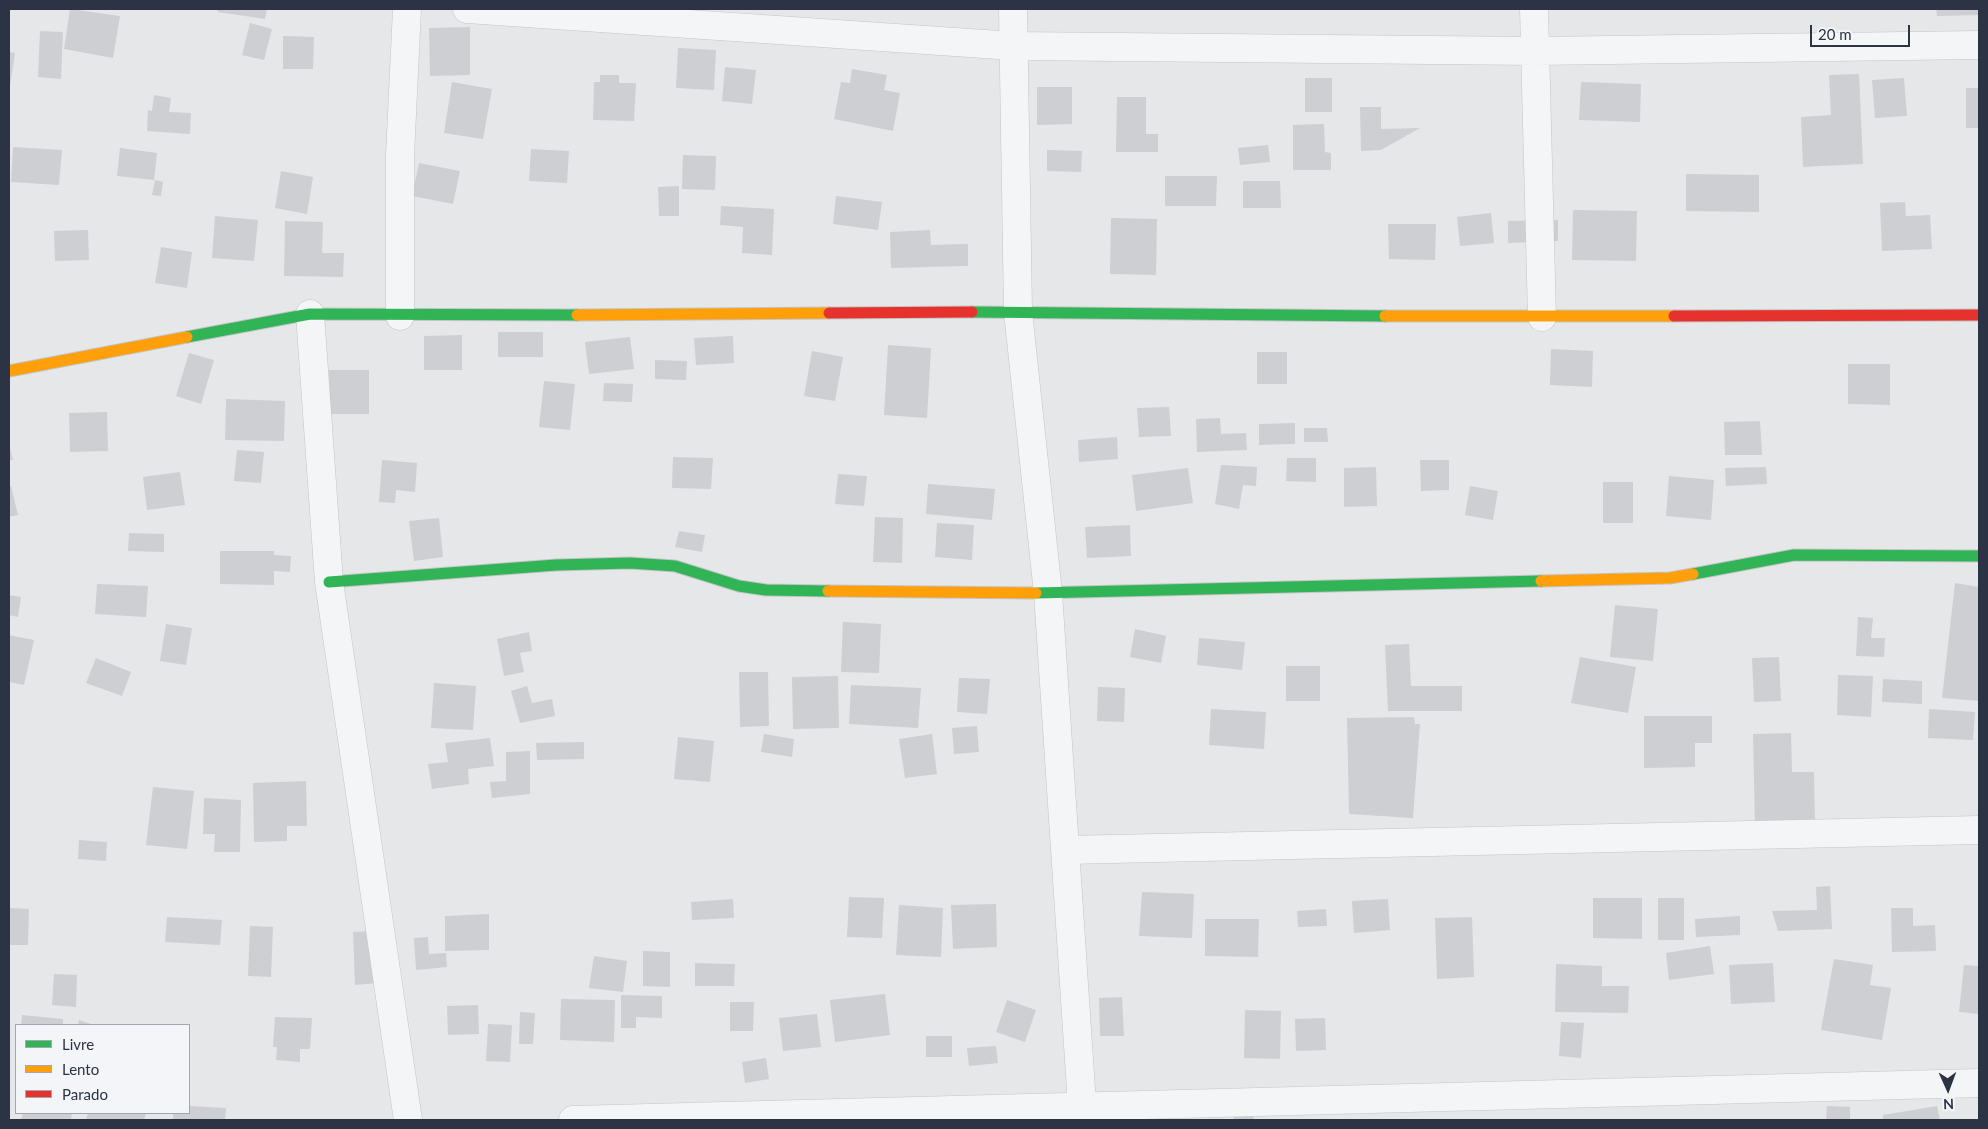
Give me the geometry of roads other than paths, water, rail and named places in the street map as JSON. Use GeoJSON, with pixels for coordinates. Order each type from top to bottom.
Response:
{"type":"FeatureCollection","features":[{"type":"Feature","properties":{"kind":"street"},"geometry":{"type":"LineString","coordinates":[[400,316],[400,156],[407,9]]}},
{"type":"Feature","properties":{"kind":"street"},"geometry":{"type":"LineString","coordinates":[[467,9],[1014,46],[1536,51],[1979,46]]}},
{"type":"Feature","properties":{"kind":"street"},"geometry":{"type":"LineString","coordinates":[[1013,9],[1018,312],[1048,592],[1082,1113]]}},
{"type":"Feature","properties":{"kind":"street"},"geometry":{"type":"LineString","coordinates":[[1534,9],[1542,317]]}},
{"type":"Feature","properties":{"kind":"street"},"geometry":{"type":"LineString","coordinates":[[9,371],[310,314],[400,316],[1018,312],[1542,317],[1979,315]]}},
{"type":"Feature","properties":{"kind":"street"},"geometry":{"type":"LineString","coordinates":[[310,314],[329,582],[408,1120]]}},
{"type":"Feature","properties":{"kind":"street"},"geometry":{"type":"LineString","coordinates":[[329,582],[556,565],[630,563],[675,566],[739,586],[766,590],[1048,592],[1670,578],[1794,555],[1979,556]]}},
{"type":"Feature","properties":{"kind":"street"},"geometry":{"type":"LineString","coordinates":[[1066,850],[1979,830]]}},
{"type":"Feature","properties":{"kind":"street"},"geometry":{"type":"LineString","coordinates":[[573,1120],[1082,1113],[1979,1083]]}}]}
